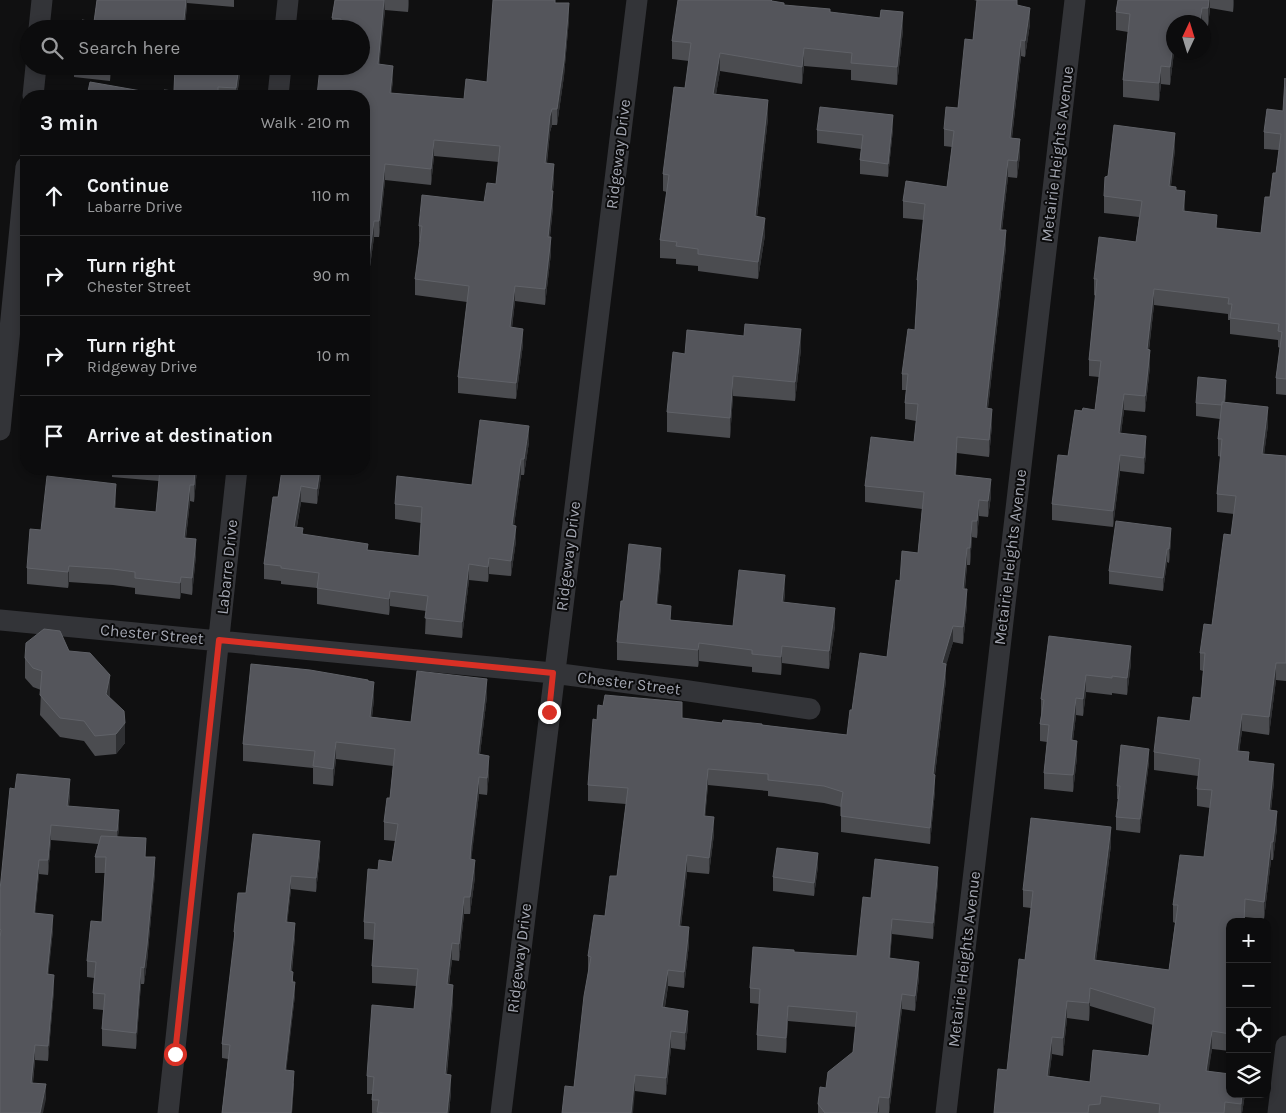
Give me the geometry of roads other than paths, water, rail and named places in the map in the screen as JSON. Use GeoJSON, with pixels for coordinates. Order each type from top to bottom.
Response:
{"type":"FeatureCollection","features":[{"type":"Feature","properties":{"kind":"street"},"geometry":{"type":"LineString","coordinates":[[40,20],[42,0]]}},
{"type":"Feature","properties":{"kind":"street"},"geometry":{"type":"LineString","coordinates":[[286,20],[288,0]]}},
{"type":"Feature","properties":{"kind":"street","name":"Ridgeway Drive"},"geometry":{"type":"LineString","coordinates":[[501,1113],[553,673],[637,0]]}},
{"type":"Feature","properties":{"kind":"street","name":"Metairie Heights Avenue"},"geometry":{"type":"LineString","coordinates":[[946,1113],[1075,0]]}},
{"type":"Feature","properties":{"kind":"street"},"geometry":{"type":"LineString","coordinates":[[34,90],[35,75]]}},
{"type":"Feature","properties":{"kind":"street"},"geometry":{"type":"LineString","coordinates":[[279,90],[280,75]]}},
{"type":"Feature","properties":{"kind":"street"},"geometry":{"type":"LineString","coordinates":[[0,430],[20,228]]}},
{"type":"Feature","properties":{"kind":"street","name":"Labarre Drive"},"geometry":{"type":"LineString","coordinates":[[168,1113],[237,475]]}},
{"type":"Feature","properties":{"kind":"street","name":"Chester Street"},"geometry":{"type":"LineString","coordinates":[[0,620],[553,673],[810,709]]}},
{"type":"Feature","properties":{"kind":"street"},"geometry":{"type":"LineString","coordinates":[[1278,1113],[1286,1046]]}}]}
